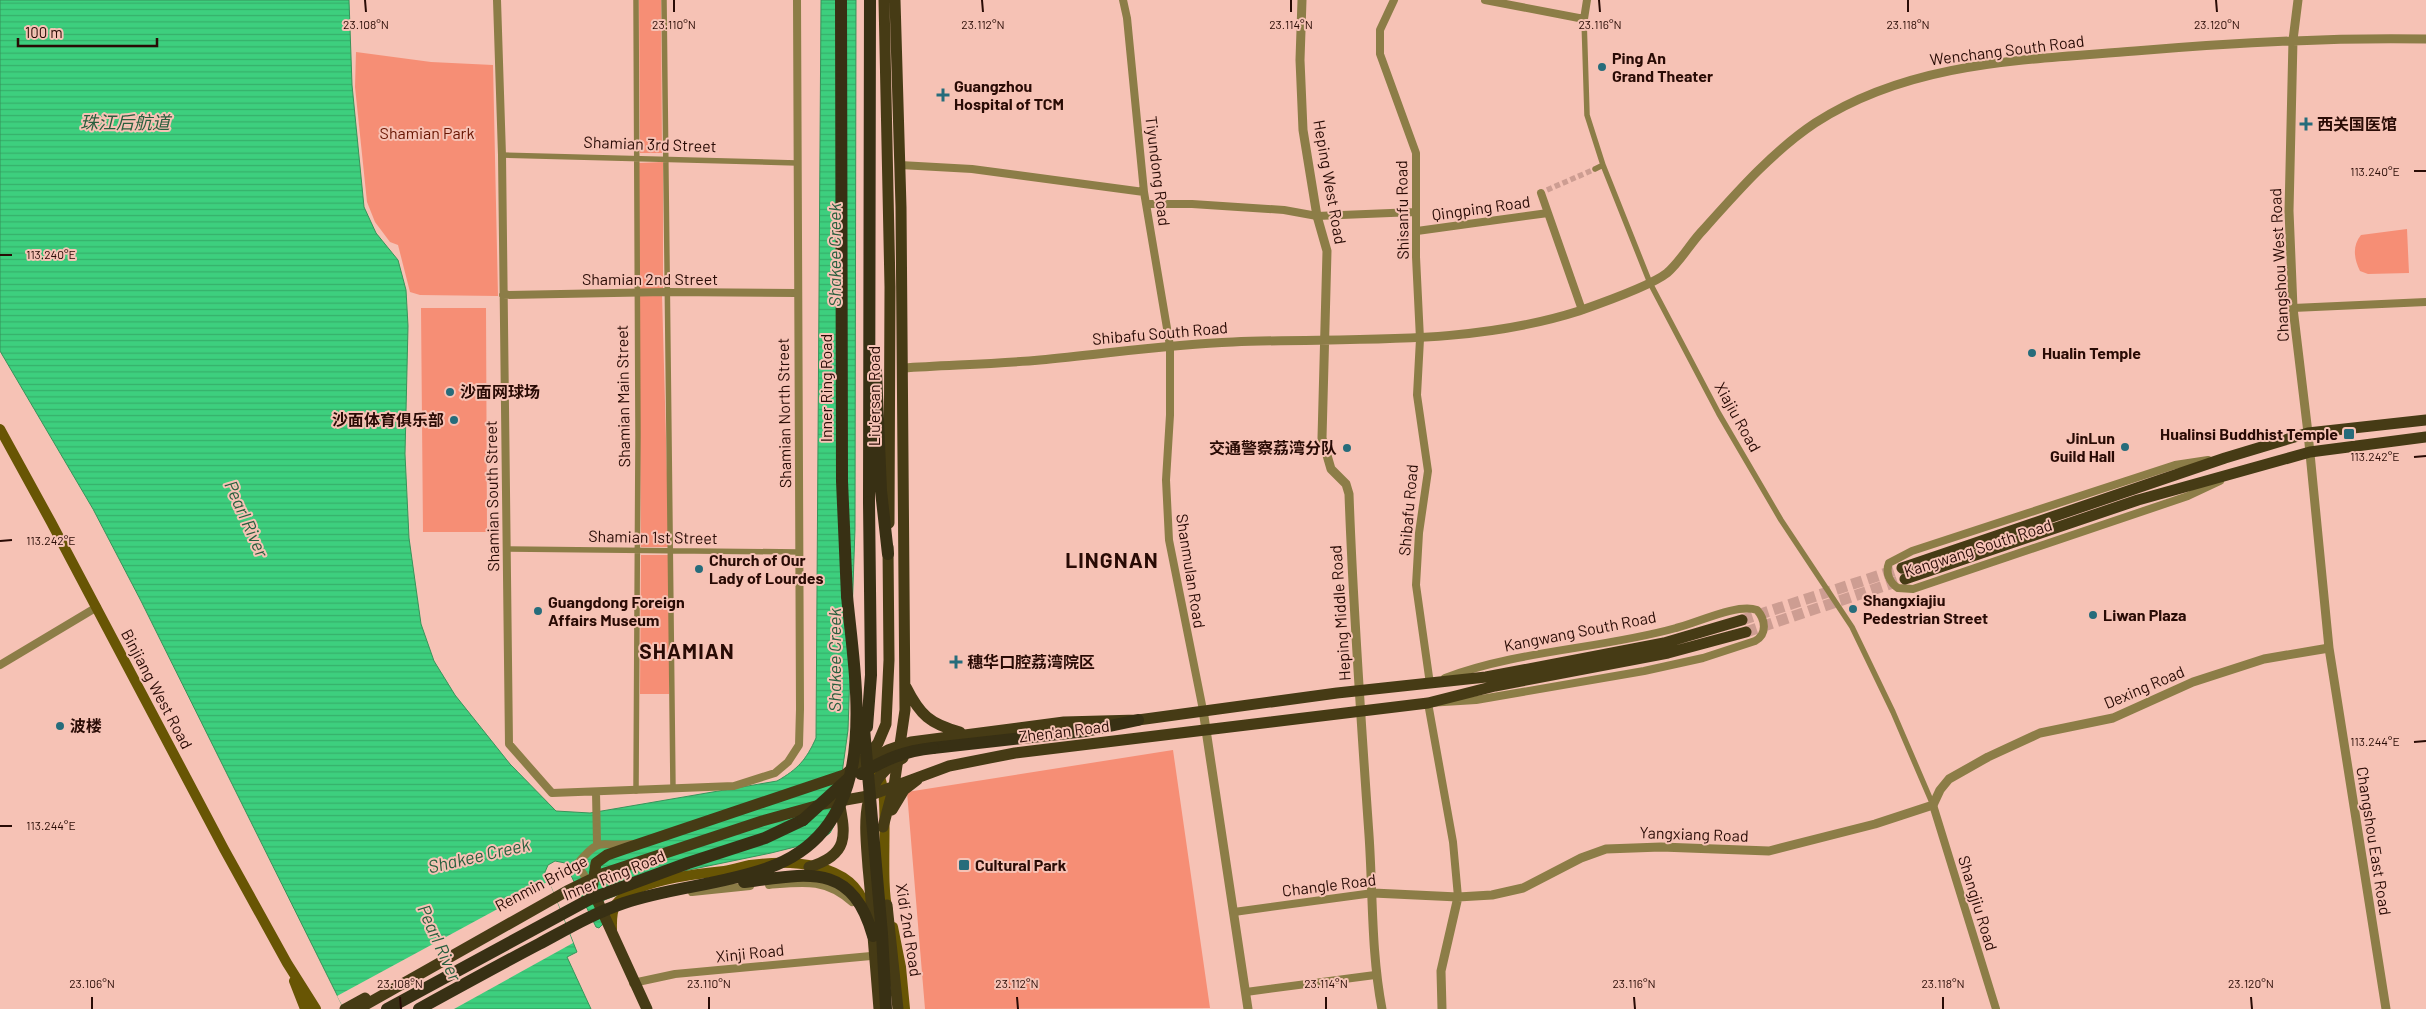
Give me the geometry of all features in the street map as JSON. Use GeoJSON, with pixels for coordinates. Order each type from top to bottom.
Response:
{"type":"FeatureCollection","features":[{"type":"Feature","properties":{"kind":"highway","name":"Inner Ring Road"},"geometry":{"type":"LineString","coordinates":[[419,1009],[593,916],[630,901],[737,877],[778,865],[798,853],[814,840],[838,808],[848,787],[856,750],[854,680],[847,596],[842,481],[841,0]]}},
{"type":"Feature","properties":{"kind":"highway"},"geometry":{"type":"LineString","coordinates":[[870,0],[870,259],[881,491],[888,554]]}},
{"type":"Feature","properties":{"kind":"highway","name":"Inner Ring Road"},"geometry":{"type":"LineString","coordinates":[[387,1009],[550,920],[597,898],[688,863],[765,838],[803,820],[849,778],[857,766],[863,748],[870,695],[870,259]]}},
{"type":"Feature","properties":{"kind":"highway"},"geometry":{"type":"LineString","coordinates":[[847,596],[864,721],[882,934],[886,1009]]}},
{"type":"Feature","properties":{"kind":"highway"},"geometry":{"type":"LineString","coordinates":[[803,820],[822,809],[854,780],[883,761],[906,752],[1086,731],[1138,720]]}},
{"type":"Feature","properties":{"kind":"highway"},"geometry":{"type":"LineString","coordinates":[[670,891],[792,876],[820,876],[837,882],[852,893],[863,907],[871,935]]}},
{"type":"Feature","properties":{"kind":"main road","name":"Liu'ersan Road"},"geometry":{"type":"LineString","coordinates":[[844,775],[869,754],[883,734],[888,711],[890,282],[884,0]]}},
{"type":"Feature","properties":{"kind":"main road","name":"Liu'ersan Road"},"geometry":{"type":"LineString","coordinates":[[883,827],[887,787],[901,744],[906,686],[900,166],[895,0]]}},
{"type":"Feature","properties":{"kind":"main road","name":"Kangwang South Road"},"geometry":{"type":"LineString","coordinates":[[2426,420],[2308,433],[2225,458],[1904,574],[2138,500],[2310,452],[2426,437]]}},
{"type":"Feature","properties":{"kind":"main road","name":"Binjiang West Road"},"geometry":{"type":"LineString","coordinates":[[0,429],[97,606],[287,963],[316,1009]]}},
{"type":"Feature","properties":{"kind":"main road","name":"Kangwang South Road"},"geometry":{"type":"LineString","coordinates":[[1203,710],[1360,690],[1428,685],[1486,677],[1664,643],[1742,620]]}},
{"type":"Feature","properties":{"kind":"main road","name":"Kangwang South Road"},"geometry":{"type":"LineString","coordinates":[[1206,730],[1428,703],[1511,683],[1668,653],[1746,632]]}},
{"type":"Feature","properties":{"kind":"main road"},"geometry":{"type":"LineString","coordinates":[[889,656],[905,656]]}},
{"type":"Feature","properties":{"kind":"main road"},"geometry":{"type":"LineString","coordinates":[[906,686],[918,709],[927,719],[941,726],[967,733]]}},
{"type":"Feature","properties":{"kind":"main road","name":"Zhen'an Road"},"geometry":{"type":"LineString","coordinates":[[844,775],[901,744],[967,733],[1091,720],[1138,720],[1203,710]]}},
{"type":"Feature","properties":{"kind":"main road","name":"Zhen'an Road"},"geometry":{"type":"LineString","coordinates":[[928,773],[999,755],[1206,730]]}},
{"type":"Feature","properties":{"kind":"main road"},"geometry":{"type":"LineString","coordinates":[[878,1009],[871,956],[866,809],[877,779],[888,767],[906,757],[933,748]]}},
{"type":"Feature","properties":{"kind":"main road"},"geometry":{"type":"LineString","coordinates":[[844,775],[864,771],[876,772],[887,787]]}},
{"type":"Feature","properties":{"kind":"main road"},"geometry":{"type":"LineString","coordinates":[[883,827],[904,790],[928,773]]}},
{"type":"Feature","properties":{"kind":"main road","name":"Renmin Bridge"},"geometry":{"type":"LineString","coordinates":[[358,1009],[595,877],[762,821],[819,805],[857,800],[928,773]]}},
{"type":"Feature","properties":{"kind":"main road","name":"Renmin Bridge"},"geometry":{"type":"LineString","coordinates":[[345,1009],[587,875],[816,798],[830,784],[844,775]]}},
{"type":"Feature","properties":{"kind":"main road"},"geometry":{"type":"LineString","coordinates":[[647,1009],[633,983],[597,898],[596,863],[607,855],[645,842],[830,784]]}},
{"type":"Feature","properties":{"kind":"main road"},"geometry":{"type":"LineString","coordinates":[[612,930],[613,909],[620,900],[633,892],[689,874],[726,871],[764,874],[809,867],[830,859],[842,843],[845,824],[839,802]]}},
{"type":"Feature","properties":{"kind":"main road","name":"Xidi 2nd Road"},"geometry":{"type":"LineString","coordinates":[[883,827],[887,905],[899,952],[905,1009]]}},
{"type":"Feature","properties":{"kind":"main road"},"geometry":{"type":"LineString","coordinates":[[809,867],[837,873],[854,884],[864,905],[871,935],[878,1009]]}},
{"type":"Feature","properties":{"kind":"main road"},"geometry":{"type":"LineString","coordinates":[[887,905],[886,948],[891,1009]]}},
{"type":"Feature","properties":{"kind":"main road"},"geometry":{"type":"LineString","coordinates":[[887,905],[898,1009]]}},
{"type":"Feature","properties":{"kind":"main road","name":"Binjiang West Road"},"geometry":{"type":"LineString","coordinates":[[287,963],[305,1009]]}},
{"type":"Feature","properties":{"kind":"street","name":"Shamian South Street"},"geometry":{"type":"LineString","coordinates":[[497,0],[502,154],[509,744],[552,793],[596,794],[734,786]]}},
{"type":"Feature","properties":{"kind":"street","name":"Shamian Main Street"},"geometry":{"type":"LineString","coordinates":[[636,0],[636,791]]}},
{"type":"Feature","properties":{"kind":"street"},"geometry":{"type":"LineString","coordinates":[[664,0],[673,789]]}},
{"type":"Feature","properties":{"kind":"street","name":"Shamian North Street"},"geometry":{"type":"LineString","coordinates":[[734,786],[775,773],[788,762],[799,745],[796,0]]}},
{"type":"Feature","properties":{"kind":"street","name":"Tiyundong Road"},"geometry":{"type":"LineString","coordinates":[[1123,0],[1127,18],[1144,192],[1170,346]]}},
{"type":"Feature","properties":{"kind":"street","name":"Heping West Road"},"geometry":{"type":"LineString","coordinates":[[1302,0],[1300,60],[1303,130],[1317,216],[1327,251],[1324,340]]}},
{"type":"Feature","properties":{"kind":"street","name":"Shisanfu Road"},"geometry":{"type":"LineString","coordinates":[[1394,0],[1380,30],[1380,54],[1416,153],[1415,212],[1420,339]]}},
{"type":"Feature","properties":{"kind":"street"},"geometry":{"type":"LineString","coordinates":[[1485,0],[1584,19],[1587,0]]}},
{"type":"Feature","properties":{"kind":"street","name":"Changshou West Road"},"geometry":{"type":"LineString","coordinates":[[2298,0],[2293,40],[2289,210],[2293,308],[2308,433],[2329,648]]}},
{"type":"Feature","properties":{"kind":"street","name":"Xiajiu Road"},"geometry":{"type":"LineString","coordinates":[[1584,19],[1587,115],[1603,165],[1650,283],[1719,414],[1818,578],[1852,627],[1893,712],[1933,805]]}},
{"type":"Feature","properties":{"kind":"street","name":"Wenchang South Road"},"geometry":{"type":"LineString","coordinates":[[1582,310],[1650,283],[1668,272],[1702,231],[1743,187],[1802,132],[1834,113],[1895,86],[1937,72],[2035,58],[2293,40],[2426,38]]}},
{"type":"Feature","properties":{"kind":"street","name":"Shamian 3rd Street"},"geometry":{"type":"LineString","coordinates":[[502,154],[797,163]]}},
{"type":"Feature","properties":{"kind":"street"},"geometry":{"type":"LineString","coordinates":[[1595,169],[1603,165]]}},
{"type":"Feature","properties":{"kind":"street"},"geometry":{"type":"LineString","coordinates":[[900,166],[972,169],[1144,192]]}},
{"type":"Feature","properties":{"kind":"street"},"geometry":{"type":"LineString","coordinates":[[1544,192],[1548,213],[1582,310]]}},
{"type":"Feature","properties":{"kind":"street"},"geometry":{"type":"LineString","coordinates":[[1147,204],[1192,204],[1284,210],[1317,216],[1415,212]]}},
{"type":"Feature","properties":{"kind":"street","name":"Qingping Road"},"geometry":{"type":"LineString","coordinates":[[1417,230],[1548,213]]}},
{"type":"Feature","properties":{"kind":"street","name":"Shamian 2nd Street"},"geometry":{"type":"LineString","coordinates":[[503,295],[636,292],[796,294]]}},
{"type":"Feature","properties":{"kind":"street"},"geometry":{"type":"LineString","coordinates":[[2293,308],[2426,302]]}},
{"type":"Feature","properties":{"kind":"street","name":"Shibafu South Road"},"geometry":{"type":"LineString","coordinates":[[903,368],[1036,360],[1170,346],[1234,342],[1420,339],[1487,332],[1582,310]]}},
{"type":"Feature","properties":{"kind":"street","name":"Shibafu Road"},"geometry":{"type":"LineString","coordinates":[[1420,339],[1417,406],[1428,472],[1419,533],[1416,585],[1428,685]]}},
{"type":"Feature","properties":{"kind":"street","name":"Heping Middle Road"},"geometry":{"type":"LineString","coordinates":[[1324,340],[1322,438],[1331,469],[1346,484],[1349,494],[1373,893],[1375,975],[1382,1009]]}},
{"type":"Feature","properties":{"kind":"street","name":"Shanmulan Road"},"geometry":{"type":"LineString","coordinates":[[1170,346],[1166,520],[1189,647],[1203,710]]}},
{"type":"Feature","properties":{"kind":"street","name":"Kangwang South Road"},"geometry":{"type":"LineString","coordinates":[[2225,458],[2175,465],[1912,550],[1889,563],[1887,570],[1898,588],[1913,589],[2188,496],[2228,476]]}},
{"type":"Feature","properties":{"kind":"street","name":"Shamian 1st Street"},"geometry":{"type":"LineString","coordinates":[[507,548],[799,552]]}},
{"type":"Feature","properties":{"kind":"street"},"geometry":{"type":"LineString","coordinates":[[0,664],[97,606]]}},
{"type":"Feature","properties":{"kind":"street","name":"Kangwang South Road"},"geometry":{"type":"LineString","coordinates":[[1428,685],[1476,668],[1648,635],[1740,608],[1757,610],[1764,621],[1762,634],[1755,641],[1675,665],[1476,700],[1428,703]]}},
{"type":"Feature","properties":{"kind":"street","name":"Dexing Road"},"geometry":{"type":"LineString","coordinates":[[1933,805],[1940,790],[1949,778],[1988,757],[2040,733],[2113,718],[2193,682],[2264,659],[2329,648]]}},
{"type":"Feature","properties":{"kind":"street","name":"Changshou East Road"},"geometry":{"type":"LineString","coordinates":[[2329,648],[2386,1009]]}},
{"type":"Feature","properties":{"kind":"street"},"geometry":{"type":"LineString","coordinates":[[1428,703],[1453,842],[1458,897],[1441,971],[1442,1009]]}},
{"type":"Feature","properties":{"kind":"street"},"geometry":{"type":"LineString","coordinates":[[1203,710],[1248,1009]]}},
{"type":"Feature","properties":{"kind":"street"},"geometry":{"type":"LineString","coordinates":[[596,794],[597,844]]}},
{"type":"Feature","properties":{"kind":"street","name":"Yangxiang Road"},"geometry":{"type":"LineString","coordinates":[[1458,897],[1492,895],[1524,888],[1581,858],[1606,849],[1633,847],[1769,851],[1875,824],[1933,805]]}},
{"type":"Feature","properties":{"kind":"street","name":"Shangjiu Road"},"geometry":{"type":"LineString","coordinates":[[1933,805],[1996,1009]]}},
{"type":"Feature","properties":{"kind":"street"},"geometry":{"type":"LineString","coordinates":[[597,898],[577,864],[597,844],[645,842]]}},
{"type":"Feature","properties":{"kind":"street"},"geometry":{"type":"LineString","coordinates":[[612,930],[618,913],[645,901],[714,890],[810,882],[830,887],[851,901],[871,935]]}},
{"type":"Feature","properties":{"kind":"street","name":"Changle Road"},"geometry":{"type":"LineString","coordinates":[[1234,912],[1373,893],[1458,897]]}},
{"type":"Feature","properties":{"kind":"street","name":"Xinji Road"},"geometry":{"type":"LineString","coordinates":[[633,983],[675,974],[871,956]]}},
{"type":"Feature","properties":{"kind":"street"},"geometry":{"type":"LineString","coordinates":[[1246,992],[1375,975]]}},
{"type":"Feature","properties":{"kind":"green space"},"geometry":{"type":"Polygon","coordinates":[[[639,0],[661,0],[662,153],[640,153],[639,0]]]}},
{"type":"Feature","properties":{"kind":"green space","name":"Shamian Park"},"geometry":{"type":"Polygon","coordinates":[[[356,52],[431,62],[493,65],[498,296],[420,295],[410,292],[398,245],[390,242],[375,222],[367,202],[355,87],[356,52]]]}},
{"type":"Feature","properties":{"kind":"green space"},"geometry":{"type":"Polygon","coordinates":[[[663,162],[663,289],[638,290],[639,163],[663,162]]]}},
{"type":"Feature","properties":{"kind":"green space"},"geometry":{"type":"Polygon","coordinates":[[[2407,229],[2409,273],[2368,274],[2360,271],[2356,262],[2355,248],[2361,235],[2407,229]]]}},
{"type":"Feature","properties":{"kind":"green space"},"geometry":{"type":"Polygon","coordinates":[[[662,295],[669,547],[641,547],[639,296],[662,295]]]}},
{"type":"Feature","properties":{"kind":"green space","name":"沙面体育俱乐部"},"geometry":{"type":"Polygon","coordinates":[[[421,308],[486,308],[487,532],[423,532],[421,308]]]}},
{"type":"Feature","properties":{"kind":"green space"},"geometry":{"type":"Polygon","coordinates":[[[641,555],[669,555],[669,694],[640,694],[641,555]]]}},
{"type":"Feature","properties":{"kind":"green space","name":"Cultural Park"},"geometry":{"type":"Polygon","coordinates":[[[1173,750],[1210,1008],[925,1009],[907,792],[1173,750]]]}},
{"type":"Feature","properties":{"kind":"water"},"geometry":{"type":"Polygon","coordinates":[[[0,0],[349,0],[352,85],[364,207],[376,233],[398,260],[406,290],[408,326],[405,454],[409,538],[421,624],[434,661],[455,695],[510,764],[556,811],[590,813],[777,781],[801,763],[816,738],[821,0],[856,0],[855,529],[848,730],[835,824],[830,833],[819,841],[679,872],[604,900],[599,910],[603,924],[599,928],[596,927],[565,863],[555,861],[548,865],[545,872],[577,952],[567,957],[591,1009],[344,1009],[141,601],[93,509],[0,351],[0,0]]]}},
{"type":"Feature","properties":{"kind":"pier"},"geometry":{"type":"Polygon","coordinates":[[[549,881],[573,943],[454,1009],[344,1009],[337,996],[549,881]]]}},
{"type":"Feature","properties":{"kind":"tunnel"},"geometry":{"type":"LineString","coordinates":[[1547,190],[1595,169]]}},
{"type":"Feature","properties":{"kind":"tunnel"},"geometry":{"type":"LineString","coordinates":[[1742,620],[1902,568]]}},
{"type":"Feature","properties":{"kind":"tunnel"},"geometry":{"type":"LineString","coordinates":[[1746,632],[1905,579]]}},
{"type":"Feature","properties":{"kind":"place","name":"Ping An Grand Theater"},"geometry":{"type":"Point","coordinates":[1602,67]}},
{"type":"Feature","properties":{"kind":"place","name":"Guangzhou Hospital of TCM"},"geometry":{"type":"Point","coordinates":[943,95]}},
{"type":"Feature","properties":{"kind":"place","name":"西关国医馆"},"geometry":{"type":"Point","coordinates":[2306,124]}},
{"type":"Feature","properties":{"kind":"place","name":"Hualin Temple"},"geometry":{"type":"Point","coordinates":[2032,353]}},
{"type":"Feature","properties":{"kind":"place","name":"沙面网球场"},"geometry":{"type":"Point","coordinates":[450,392]}},
{"type":"Feature","properties":{"kind":"place","name":"沙面体育俱乐部"},"geometry":{"type":"Point","coordinates":[454,420]}},
{"type":"Feature","properties":{"kind":"place","name":"Hualinsi Buddhist Temple"},"geometry":{"type":"Point","coordinates":[2349,434]}},
{"type":"Feature","properties":{"kind":"place","name":"JinLun Guild Hall"},"geometry":{"type":"Point","coordinates":[2125,447]}},
{"type":"Feature","properties":{"kind":"place","name":"交通警察荔湾分队"},"geometry":{"type":"Point","coordinates":[1347,448]}},
{"type":"Feature","properties":{"kind":"place","name":"Church of Our Lady of Lourdes"},"geometry":{"type":"Point","coordinates":[699,569]}},
{"type":"Feature","properties":{"kind":"place","name":"Shangxiajiu Pedestrian Street"},"geometry":{"type":"Point","coordinates":[1853,609]}},
{"type":"Feature","properties":{"kind":"place","name":"Guangdong Foreign Affairs Museum"},"geometry":{"type":"Point","coordinates":[538,611]}},
{"type":"Feature","properties":{"kind":"place","name":"Liwan Plaza"},"geometry":{"type":"Point","coordinates":[2093,615]}},
{"type":"Feature","properties":{"kind":"place","name":"穗华口腔荔湾院区"},"geometry":{"type":"Point","coordinates":[956,662]}},
{"type":"Feature","properties":{"kind":"place","name":"波楼"},"geometry":{"type":"Point","coordinates":[60,726]}},
{"type":"Feature","properties":{"kind":"place","name":"Cultural Park"},"geometry":{"type":"Point","coordinates":[964,865]}},
{"type":"Feature","properties":{"kind":"district","name":"LINGNAN"},"geometry":{"type":"Point","coordinates":[1112,561]}},
{"type":"Feature","properties":{"kind":"district","name":"SHAMIAN"},"geometry":{"type":"Point","coordinates":[687,652]}},
{"type":"Feature","properties":{"kind":"water label","name":"珠江后航道"},"geometry":{"type":"Point","coordinates":[125,123]}},
{"type":"Feature","properties":{"kind":"water label","name":"Shakee Creek"},"geometry":{"type":"Point","coordinates":[835,255]}},
{"type":"Feature","properties":{"kind":"water label","name":"Pearl River"},"geometry":{"type":"Point","coordinates":[246,519]}},
{"type":"Feature","properties":{"kind":"water label","name":"Shakee Creek"},"geometry":{"type":"Point","coordinates":[835,660]}},
{"type":"Feature","properties":{"kind":"water label","name":"Shakee Creek"},"geometry":{"type":"Point","coordinates":[479,856]}},
{"type":"Feature","properties":{"kind":"water label","name":"Pearl River"},"geometry":{"type":"Point","coordinates":[439,943]}}]}
